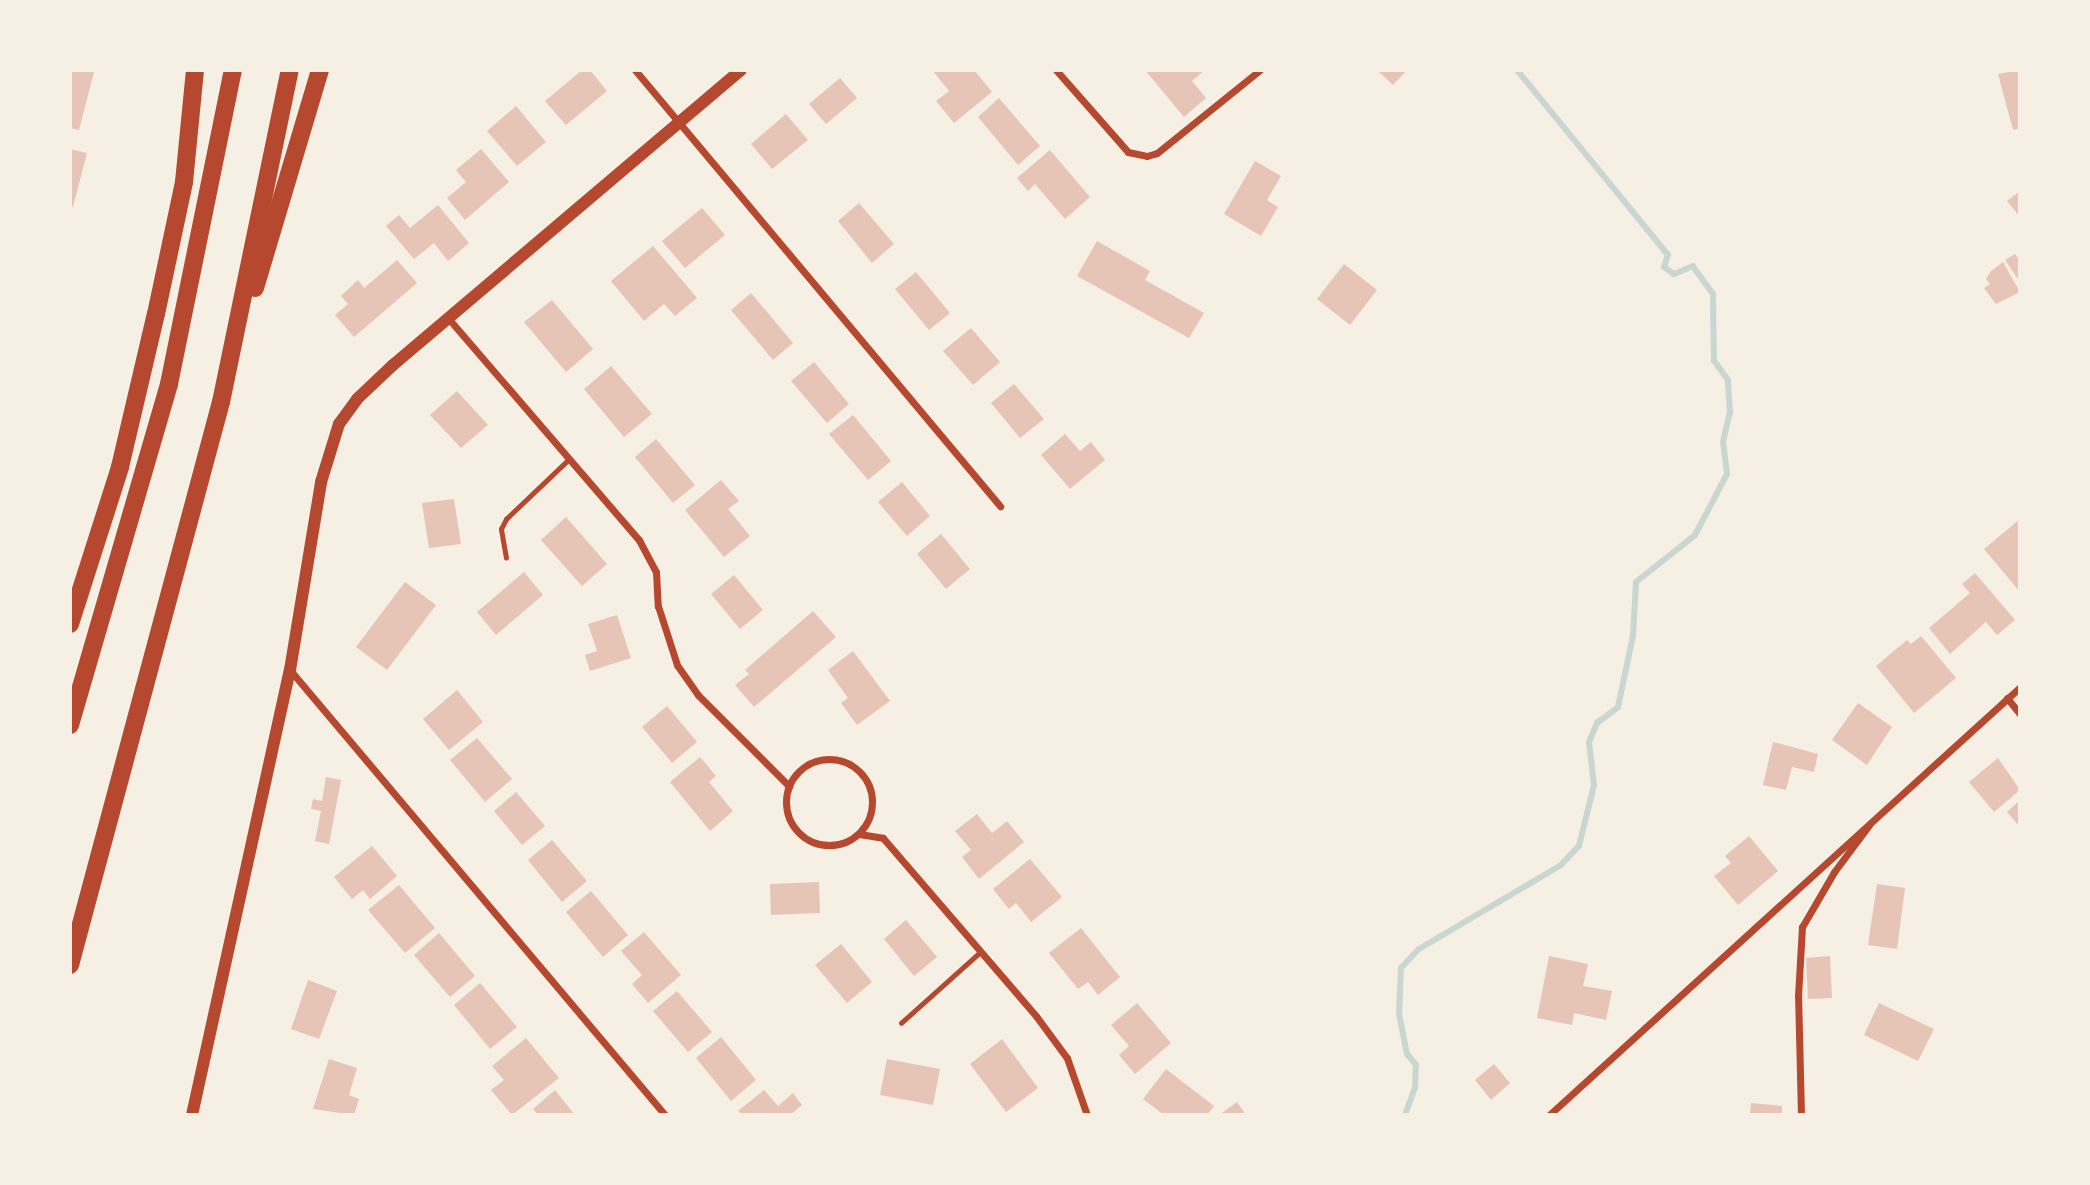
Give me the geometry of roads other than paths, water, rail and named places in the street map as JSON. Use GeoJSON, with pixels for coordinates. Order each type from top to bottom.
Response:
{"type":"FeatureCollection","features":[{"type":"Feature","properties":{"kind":"highway"},"geometry":{"type":"LineString","coordinates":[[70,624],[120,467],[159,301],[184,182],[195,70]]}},
{"type":"Feature","properties":{"kind":"highway"},"geometry":{"type":"LineString","coordinates":[[70,725],[169,384],[233,70]]}},
{"type":"Feature","properties":{"kind":"highway"},"geometry":{"type":"LineString","coordinates":[[222,402],[289,70]]}},
{"type":"Feature","properties":{"kind":"highway"},"geometry":{"type":"LineString","coordinates":[[70,965],[222,402],[320,70]]}},
{"type":"Feature","properties":{"kind":"street"},"geometry":{"type":"LineString","coordinates":[[635,70],[1000,506]]}},
{"type":"Feature","properties":{"kind":"street"},"geometry":{"type":"LineString","coordinates":[[192,1115],[290,670],[321,482],[339,424],[357,399],[447,318],[741,70]]}},
{"type":"Feature","properties":{"kind":"street"},"geometry":{"type":"LineString","coordinates":[[1056,70],[1128,152],[1147,156],[1260,70]]}},
{"type":"Feature","properties":{"kind":"street"},"geometry":{"type":"LineString","coordinates":[[447,318],[639,540],[656,572],[659,606],[677,665],[698,695],[789,786]]}},
{"type":"Feature","properties":{"kind":"street"},"geometry":{"type":"LineString","coordinates":[[290,670],[665,1115]]}},
{"type":"Feature","properties":{"kind":"street"},"geometry":{"type":"LineString","coordinates":[[1549,1115],[1880,811],[2020,687]]}},
{"type":"Feature","properties":{"kind":"street"},"geometry":{"type":"LineString","coordinates":[[2007,698],[2020,714]]}},
{"type":"Feature","properties":{"kind":"street"},"geometry":{"type":"LineString","coordinates":[[859,834],[872,809],[868,782],[859,771],[834,759],[820,759],[807,764],[789,786],[787,814],[804,838],[832,846],[859,834],[883,838],[1068,1058],[1087,1115]]}},
{"type":"Feature","properties":{"kind":"street"},"geometry":{"type":"LineString","coordinates":[[1801,1115],[1798,996],[1802,927],[1834,872],[1880,811]]}},
{"type":"Feature","properties":{"kind":"lane"},"geometry":{"type":"LineString","coordinates":[[506,558],[501,529],[506,519],[569,459]]}},
{"type":"Feature","properties":{"kind":"lane"},"geometry":{"type":"LineString","coordinates":[[901,1023],[980,951]]}},
{"type":"Feature","properties":{"kind":"waterway"},"geometry":{"type":"LineString","coordinates":[[1405,1115],[1415,1088],[1416,1065],[1407,1054],[1399,1014],[1401,968],[1419,949],[1561,865],[1579,846],[1594,785],[1589,742],[1597,723],[1618,707],[1633,636],[1636,582],[1695,535],[1727,474],[1723,442],[1730,412],[1728,380],[1714,361],[1713,294],[1693,266],[1674,274],[1664,267],[1668,255],[1517,70]]}}]}
